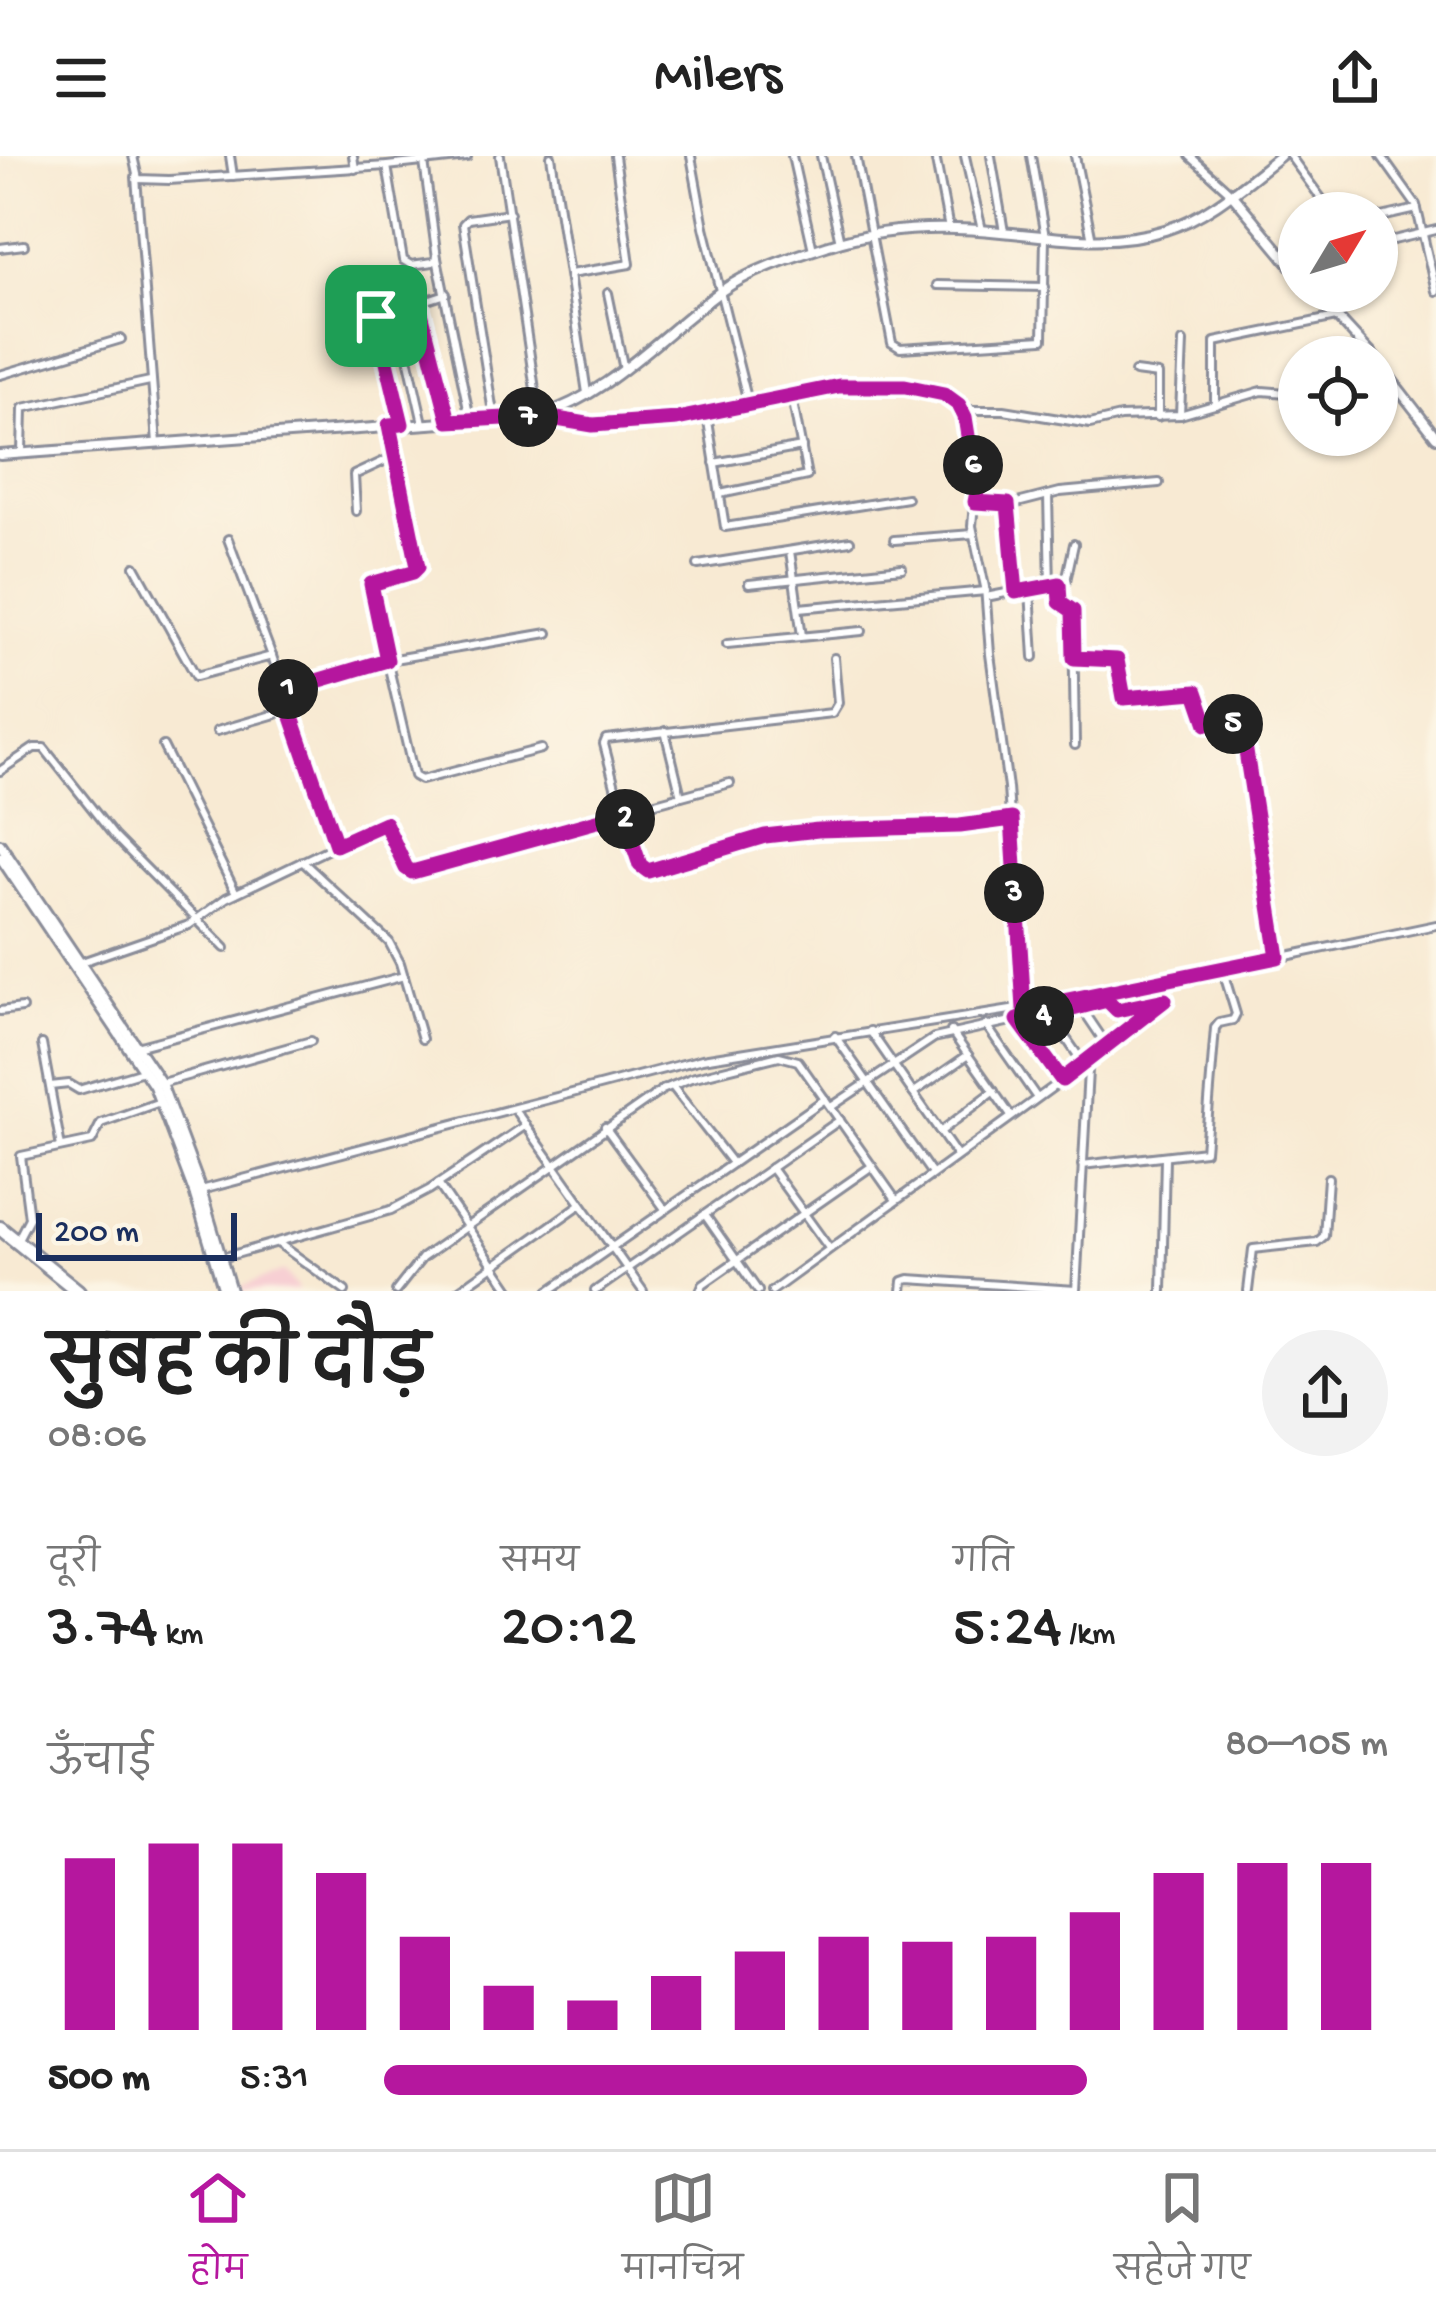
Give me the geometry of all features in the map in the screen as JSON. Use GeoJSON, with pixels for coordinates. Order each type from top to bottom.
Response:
{"type":"FeatureCollection","features":[{"type":"Feature","properties":{"kind":"highway"},"geometry":{"type":"LineString","coordinates":[[0,1228],[78,1291]]}},
{"type":"Feature","properties":{"kind":"street"},"geometry":{"type":"LineString","coordinates":[[133,156],[157,443]]}},
{"type":"Feature","properties":{"kind":"street"},"geometry":{"type":"LineString","coordinates":[[230,156],[233,177]]}},
{"type":"Feature","properties":{"kind":"street"},"geometry":{"type":"LineString","coordinates":[[353,156],[355,169]]}},
{"type":"Feature","properties":{"kind":"street"},"geometry":{"type":"LineString","coordinates":[[500,156],[539,416]]}},
{"type":"Feature","properties":{"kind":"street"},"geometry":{"type":"LineString","coordinates":[[553,156],[588,396]]}},
{"type":"Feature","properties":{"kind":"street"},"geometry":{"type":"LineString","coordinates":[[571,274],[630,263],[615,156]]}},
{"type":"Feature","properties":{"kind":"street"},"geometry":{"type":"LineString","coordinates":[[691,156],[749,406]]}},
{"type":"Feature","properties":{"kind":"street"},"geometry":{"type":"LineString","coordinates":[[792,156],[813,250]]}},
{"type":"Feature","properties":{"kind":"street"},"geometry":{"type":"LineString","coordinates":[[821,156],[840,242]]}},
{"type":"Feature","properties":{"kind":"street"},"geometry":{"type":"LineString","coordinates":[[856,156],[896,347],[1041,340],[1045,237],[1031,156]]}},
{"type":"Feature","properties":{"kind":"street"},"geometry":{"type":"LineString","coordinates":[[934,156],[949,229]]}},
{"type":"Feature","properties":{"kind":"street"},"geometry":{"type":"LineString","coordinates":[[965,156],[982,230]]}},
{"type":"Feature","properties":{"kind":"street"},"geometry":{"type":"LineString","coordinates":[[991,156],[1004,232]]}},
{"type":"Feature","properties":{"kind":"street"},"geometry":{"type":"LineString","coordinates":[[1075,156],[1091,240]]}},
{"type":"Feature","properties":{"kind":"street"},"geometry":{"type":"LineString","coordinates":[[1190,156],[1231,194],[1278,249]]}},
{"type":"Feature","properties":{"kind":"street"},"geometry":{"type":"LineString","coordinates":[[539,416],[588,396],[721,291],[813,250],[872,234],[949,229],[1091,240],[1164,231],[1231,194],[1280,156]]}},
{"type":"Feature","properties":{"kind":"street"},"geometry":{"type":"LineString","coordinates":[[1290,156],[1317,192]]}},
{"type":"Feature","properties":{"kind":"street"},"geometry":{"type":"LineString","coordinates":[[136,176],[155,180],[233,177],[466,157]]}},
{"type":"Feature","properties":{"kind":"street"},"geometry":{"type":"LineString","coordinates":[[1382,157],[1417,209],[1436,291]]}},
{"type":"Feature","properties":{"kind":"street"},"geometry":{"type":"LineString","coordinates":[[424,162],[437,258],[470,419]]}},
{"type":"Feature","properties":{"kind":"street"},"geometry":{"type":"LineString","coordinates":[[387,166],[403,260],[411,265],[437,258]]}},
{"type":"Feature","properties":{"kind":"street"},"geometry":{"type":"LineString","coordinates":[[1398,213],[1417,209]]}},
{"type":"Feature","properties":{"kind":"street"},"geometry":{"type":"LineString","coordinates":[[494,419],[463,226],[468,219],[510,213]]}},
{"type":"Feature","properties":{"kind":"street"},"geometry":{"type":"LineString","coordinates":[[1398,239],[1436,230]]}},
{"type":"Feature","properties":{"kind":"street"},"geometry":{"type":"LineString","coordinates":[[0,248],[24,245]]}},
{"type":"Feature","properties":{"kind":"street"},"geometry":{"type":"LineString","coordinates":[[937,285],[1045,287]]}},
{"type":"Feature","properties":{"kind":"street"},"geometry":{"type":"LineString","coordinates":[[608,292],[624,370]]}},
{"type":"Feature","properties":{"kind":"street"},"geometry":{"type":"LineString","coordinates":[[402,424],[375,318],[380,312],[446,293]]}},
{"type":"Feature","properties":{"kind":"street"},"geometry":{"type":"LineString","coordinates":[[415,304],[421,310],[449,421]]}},
{"type":"Feature","properties":{"kind":"street"},"geometry":{"type":"LineString","coordinates":[[401,307],[398,312],[423,423]]}},
{"type":"Feature","properties":{"kind":"street"},"geometry":{"type":"LineString","coordinates":[[1332,312],[1354,336]]}},
{"type":"Feature","properties":{"kind":"street"},"geometry":{"type":"LineString","coordinates":[[1215,405],[1213,343],[1336,316]]}},
{"type":"Feature","properties":{"kind":"street"},"geometry":{"type":"LineString","coordinates":[[0,375],[122,339]]}},
{"type":"Feature","properties":{"kind":"street"},"geometry":{"type":"LineString","coordinates":[[1180,415],[1183,342]]}},
{"type":"Feature","properties":{"kind":"street"},"geometry":{"type":"LineString","coordinates":[[1135,372],[1158,375],[1158,416]]}},
{"type":"Feature","properties":{"kind":"street"},"geometry":{"type":"LineString","coordinates":[[22,453],[23,408],[152,381]]}},
{"type":"Feature","properties":{"kind":"street"},"geometry":{"type":"LineString","coordinates":[[0,455],[470,419],[539,416],[593,425],[707,415],[839,386],[905,386],[944,394],[962,410],[976,480],[971,513],[986,594],[1012,819],[1024,1009]]}},
{"type":"Feature","properties":{"kind":"street"},"geometry":{"type":"LineString","coordinates":[[1398,387],[1436,437]]}},
{"type":"Feature","properties":{"kind":"street"},"geometry":{"type":"LineString","coordinates":[[962,410],[1004,410],[1081,424],[1180,415],[1262,391],[1278,392]]}},
{"type":"Feature","properties":{"kind":"street"},"geometry":{"type":"LineString","coordinates":[[1398,393],[1402,392]]}},
{"type":"Feature","properties":{"kind":"street"},"geometry":{"type":"LineString","coordinates":[[719,494],[806,478],[792,397]]}},
{"type":"Feature","properties":{"kind":"street"},"geometry":{"type":"LineString","coordinates":[[707,415],[727,527],[907,498]]}},
{"type":"Feature","properties":{"kind":"street"},"geometry":{"type":"LineString","coordinates":[[389,425],[418,567],[371,584],[416,779],[541,749]]}},
{"type":"Feature","properties":{"kind":"street"},"geometry":{"type":"LineString","coordinates":[[714,463],[802,447]]}},
{"type":"Feature","properties":{"kind":"street"},"geometry":{"type":"LineString","coordinates":[[356,511],[355,474],[395,457]]}},
{"type":"Feature","properties":{"kind":"street"},"geometry":{"type":"LineString","coordinates":[[975,502],[1008,504],[1048,494],[1159,483]]}},
{"type":"Feature","properties":{"kind":"street"},"geometry":{"type":"LineString","coordinates":[[1048,494],[1054,586],[1060,602],[1073,611],[1075,745]]}},
{"type":"Feature","properties":{"kind":"street"},"geometry":{"type":"LineString","coordinates":[[1008,504],[1016,592]]}},
{"type":"Feature","properties":{"kind":"street"},"geometry":{"type":"LineString","coordinates":[[894,540],[973,534]]}},
{"type":"Feature","properties":{"kind":"street"},"geometry":{"type":"LineString","coordinates":[[228,539],[336,845]]}},
{"type":"Feature","properties":{"kind":"street"},"geometry":{"type":"LineString","coordinates":[[698,565],[850,541]]}},
{"type":"Feature","properties":{"kind":"street"},"geometry":{"type":"LineString","coordinates":[[799,608],[1054,586],[1070,576],[1074,544]]}},
{"type":"Feature","properties":{"kind":"street"},"geometry":{"type":"LineString","coordinates":[[790,550],[802,636]]}},
{"type":"Feature","properties":{"kind":"street"},"geometry":{"type":"LineString","coordinates":[[135,566],[196,676],[272,656]]}},
{"type":"Feature","properties":{"kind":"street"},"geometry":{"type":"LineString","coordinates":[[749,584],[902,568]]}},
{"type":"Feature","properties":{"kind":"street"},"geometry":{"type":"LineString","coordinates":[[1030,590],[1034,656]]}},
{"type":"Feature","properties":{"kind":"street"},"geometry":{"type":"LineString","coordinates":[[727,644],[862,631]]}},
{"type":"Feature","properties":{"kind":"street"},"geometry":{"type":"LineString","coordinates":[[283,691],[387,660],[548,633]]}},
{"type":"Feature","properties":{"kind":"street"},"geometry":{"type":"LineString","coordinates":[[834,658],[838,703],[832,713],[604,742],[640,865],[648,871],[765,836],[1012,819]]}},
{"type":"Feature","properties":{"kind":"street"},"geometry":{"type":"LineString","coordinates":[[1074,658],[1117,660],[1124,698],[1196,692],[1207,724],[1242,726],[1278,957]]}},
{"type":"Feature","properties":{"kind":"street"},"geometry":{"type":"LineString","coordinates":[[217,731],[289,710]]}},
{"type":"Feature","properties":{"kind":"street"},"geometry":{"type":"LineString","coordinates":[[665,731],[681,796]]}},
{"type":"Feature","properties":{"kind":"street"},"geometry":{"type":"LineString","coordinates":[[163,746],[236,893]]}},
{"type":"Feature","properties":{"kind":"street"},"geometry":{"type":"LineString","coordinates":[[0,771],[34,748],[44,748],[114,836],[225,948]]}},
{"type":"Feature","properties":{"kind":"street"},"geometry":{"type":"LineString","coordinates":[[76,964],[197,922],[236,893],[385,823],[412,872],[730,783]]}},
{"type":"Feature","properties":{"kind":"street"},"geometry":{"type":"LineString","coordinates":[[0,844],[158,1084],[228,1291]]}},
{"type":"Feature","properties":{"kind":"street"},"geometry":{"type":"LineString","coordinates":[[0,856],[140,1046],[201,1190],[218,1259]]}},
{"type":"Feature","properties":{"kind":"street"},"geometry":{"type":"LineString","coordinates":[[302,861],[384,936],[404,976],[422,1039]]}},
{"type":"Feature","properties":{"kind":"street"},"geometry":{"type":"LineString","coordinates":[[201,1190],[658,1070],[835,1036],[1024,1009],[1436,925]]}},
{"type":"Feature","properties":{"kind":"street"},"geometry":{"type":"LineString","coordinates":[[1082,1166],[1200,1154],[1206,1149],[1215,1028],[1236,1014],[1222,968]]}},
{"type":"Feature","properties":{"kind":"street"},"geometry":{"type":"LineString","coordinates":[[140,1046],[404,976]]}},
{"type":"Feature","properties":{"kind":"street"},"geometry":{"type":"LineString","coordinates":[[831,1107],[951,1031],[1108,1000],[1131,1030]]}},
{"type":"Feature","properties":{"kind":"street"},"geometry":{"type":"LineString","coordinates":[[772,1291],[1131,1030],[1164,1000],[1117,1010]]}},
{"type":"Feature","properties":{"kind":"street"},"geometry":{"type":"LineString","coordinates":[[902,1291],[904,1280],[1076,1290],[1085,1064],[1043,1005]]}},
{"type":"Feature","properties":{"kind":"street"},"geometry":{"type":"LineString","coordinates":[[1081,1007],[1108,1047]]}},
{"type":"Feature","properties":{"kind":"street"},"geometry":{"type":"LineString","coordinates":[[0,1011],[22,1008]]}},
{"type":"Feature","properties":{"kind":"street"},"geometry":{"type":"LineString","coordinates":[[1018,1020],[1062,1080]]}},
{"type":"Feature","properties":{"kind":"street"},"geometry":{"type":"LineString","coordinates":[[986,1025],[1037,1098]]}},
{"type":"Feature","properties":{"kind":"street"},"geometry":{"type":"LineString","coordinates":[[870,1031],[957,1156]]}},
{"type":"Feature","properties":{"kind":"street"},"geometry":{"type":"LineString","coordinates":[[951,1031],[1011,1117]]}},
{"type":"Feature","properties":{"kind":"street"},"geometry":{"type":"LineString","coordinates":[[835,1036],[932,1174]]}},
{"type":"Feature","properties":{"kind":"street"},"geometry":{"type":"LineString","coordinates":[[158,1084],[311,1041]]}},
{"type":"Feature","properties":{"kind":"street"},"geometry":{"type":"LineString","coordinates":[[42,1044],[61,1147]]}},
{"type":"Feature","properties":{"kind":"street"},"geometry":{"type":"LineString","coordinates":[[395,1291],[422,1258],[672,1085],[785,1055],[798,1061],[896,1200]]}},
{"type":"Feature","properties":{"kind":"street"},"geometry":{"type":"LineString","coordinates":[[914,1094],[968,1055]]}},
{"type":"Feature","properties":{"kind":"street"},"geometry":{"type":"LineString","coordinates":[[50,1086],[69,1084],[79,1090],[146,1070]]}},
{"type":"Feature","properties":{"kind":"street"},"geometry":{"type":"LineString","coordinates":[[672,1085],[732,1162]]}},
{"type":"Feature","properties":{"kind":"street"},"geometry":{"type":"LineString","coordinates":[[940,1132],[994,1091]]}},
{"type":"Feature","properties":{"kind":"street"},"geometry":{"type":"LineString","coordinates":[[549,1291],[825,1099]]}},
{"type":"Feature","properties":{"kind":"street"},"geometry":{"type":"LineString","coordinates":[[16,1242],[29,1217],[20,1158],[92,1141],[101,1123],[161,1102]]}},
{"type":"Feature","properties":{"kind":"street"},"geometry":{"type":"LineString","coordinates":[[517,1113],[644,1291]]}},
{"type":"Feature","properties":{"kind":"street"},"geometry":{"type":"LineString","coordinates":[[595,1291],[840,1120]]}},
{"type":"Feature","properties":{"kind":"street"},"geometry":{"type":"LineString","coordinates":[[218,1259],[373,1217],[437,1184],[526,1125]]}},
{"type":"Feature","properties":{"kind":"street"},"geometry":{"type":"LineString","coordinates":[[605,1127],[665,1209]]}},
{"type":"Feature","properties":{"kind":"street"},"geometry":{"type":"LineString","coordinates":[[1162,1291],[1165,1156]]}},
{"type":"Feature","properties":{"kind":"street"},"geometry":{"type":"LineString","coordinates":[[700,1291],[703,1284],[872,1166]]}},
{"type":"Feature","properties":{"kind":"street"},"geometry":{"type":"LineString","coordinates":[[771,1168],[829,1249]]}},
{"type":"Feature","properties":{"kind":"street"},"geometry":{"type":"LineString","coordinates":[[1248,1291],[1254,1248],[1316,1242],[1324,1236],[1328,1178]]}},
{"type":"Feature","properties":{"kind":"street"},"geometry":{"type":"LineString","coordinates":[[437,1184],[511,1291]]}},
{"type":"Feature","properties":{"kind":"street"},"geometry":{"type":"LineString","coordinates":[[458,1291],[581,1204]]}},
{"type":"Feature","properties":{"kind":"street"},"geometry":{"type":"LineString","coordinates":[[705,1215],[758,1291]]}},
{"type":"Feature","properties":{"kind":"street"},"geometry":{"type":"LineString","coordinates":[[278,1243],[345,1291]]}},
{"type":"Feature","properties":{"kind":"street"},"geometry":{"type":"LineString","coordinates":[[932,1280],[932,1291]]}},
{"type":"Feature","properties":{"kind":"shaded area"},"geometry":{"type":"Polygon","coordinates":[[[284,1271],[299,1291],[231,1291],[284,1271]]]}},
{"type":"Feature","properties":{"kind":"route"},"geometry":{"type":"LineString","coordinates":[[376,316],[402,424],[389,425],[418,567],[371,584],[387,660],[283,691],[336,845],[385,823],[412,872],[619,815],[640,865],[648,871],[765,836],[1012,819],[1024,1009],[1043,1005],[1050,1015],[1107,1000],[1117,1010],[1165,1000],[1062,1080],[1018,1020],[1050,1015],[1043,1005],[1278,957],[1242,726],[1207,724],[1196,692],[1124,698],[1117,660],[1074,658],[1073,611],[1060,602],[1059,584],[1016,592],[1008,504],[975,502],[965,417],[950,398],[905,386],[853,385],[677,419],[593,425],[539,416],[449,421],[419,305],[376,316]]}}]}
